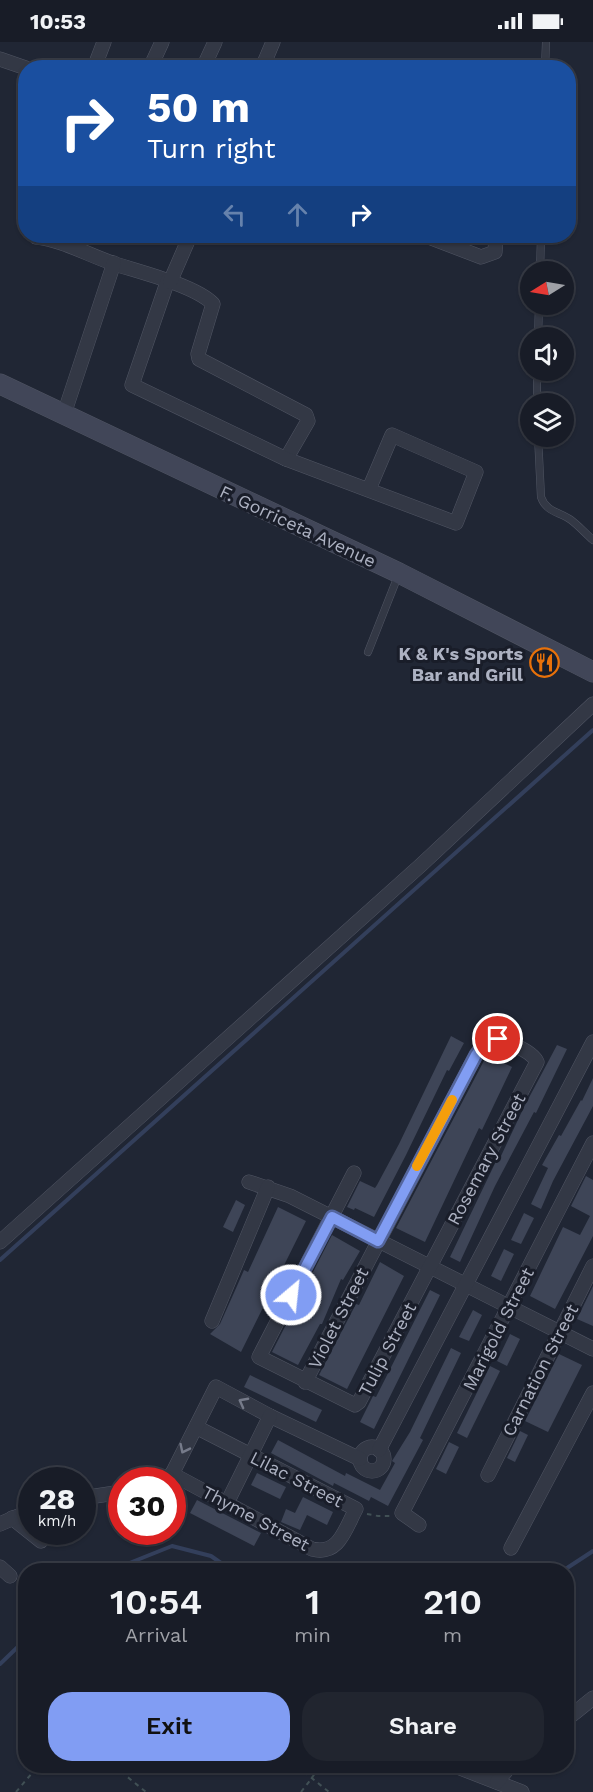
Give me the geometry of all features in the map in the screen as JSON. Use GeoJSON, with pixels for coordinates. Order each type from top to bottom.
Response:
{"type":"FeatureCollection","features":[{"type":"Feature","properties":{"kind":"main road","name":"F. Gorriceta Avenue"},"geometry":{"type":"LineString","coordinates":[[0,384],[399,573],[593,672]]}},
{"type":"Feature","properties":{"kind":"street"},"geometry":{"type":"LineString","coordinates":[[97,60],[104,42]]}},
{"type":"Feature","properties":{"kind":"street"},"geometry":{"type":"LineString","coordinates":[[154,60],[162,42]]}},
{"type":"Feature","properties":{"kind":"street"},"geometry":{"type":"LineString","coordinates":[[207,60],[215,42]]}},
{"type":"Feature","properties":{"kind":"street"},"geometry":{"type":"LineString","coordinates":[[265,60],[273,42]]}},
{"type":"Feature","properties":{"kind":"street"},"geometry":{"type":"LineString","coordinates":[[0,59],[18,65]]}},
{"type":"Feature","properties":{"kind":"street"},"geometry":{"type":"LineString","coordinates":[[66,243],[114,263],[169,281],[208,298],[213,304],[198,354],[200,360],[306,415],[308,421],[286,459]]}},
{"type":"Feature","properties":{"kind":"street"},"geometry":{"type":"LineString","coordinates":[[187,243],[169,281],[132,385],[286,459],[456,523],[476,472],[392,435],[369,489]]}},
{"type":"Feature","properties":{"kind":"street"},"geometry":{"type":"LineString","coordinates":[[445,243],[482,257],[495,252],[496,243]]}},
{"type":"Feature","properties":{"kind":"street"},"geometry":{"type":"LineString","coordinates":[[64,414],[114,263]]}},
{"type":"Feature","properties":{"kind":"street"},"geometry":{"type":"LineString","coordinates":[[0,1242],[421,865],[593,704]]}},
{"type":"Feature","properties":{"kind":"street","name":"Violet Street"},"geometry":{"type":"LineString","coordinates":[[305,1382],[482,1046],[488,1041],[498,1039],[529,1052]]}},
{"type":"Feature","properties":{"kind":"street"},"geometry":{"type":"LineString","coordinates":[[379,1450],[593,1042]]}},
{"type":"Feature","properties":{"kind":"street","name":"Rosemary Street"},"geometry":{"type":"LineString","coordinates":[[430,1268],[537,1062],[529,1052]]}},
{"type":"Feature","properties":{"kind":"street","name":"Marigold Street"},"geometry":{"type":"LineString","coordinates":[[402,1513],[593,1143]]}},
{"type":"Feature","properties":{"kind":"street","name":"Tulip Street"},"geometry":{"type":"LineString","coordinates":[[354,1173],[260,1353],[261,1359],[355,1405],[359,1402],[430,1268]]}},
{"type":"Feature","properties":{"kind":"street"},"geometry":{"type":"LineString","coordinates":[[249,1182],[268,1187],[332,1217],[593,1349]]}},
{"type":"Feature","properties":{"kind":"street"},"geometry":{"type":"LineString","coordinates":[[212,1321],[268,1187]]}},
{"type":"Feature","properties":{"kind":"street","name":"Carnation Street"},"geometry":{"type":"LineString","coordinates":[[488,1475],[593,1266]]}},
{"type":"Feature","properties":{"kind":"street"},"geometry":{"type":"LineString","coordinates":[[173,1467],[216,1387],[360,1459]]}},
{"type":"Feature","properties":{"kind":"street"},"geometry":{"type":"LineString","coordinates":[[511,1548],[593,1393]]}},
{"type":"Feature","properties":{"kind":"street"},"geometry":{"type":"LineString","coordinates":[[227,1503],[270,1416]]}},
{"type":"Feature","properties":{"kind":"street","name":"Lilac Street"},"geometry":{"type":"LineString","coordinates":[[195,1427],[356,1509]]}},
{"type":"Feature","properties":{"kind":"street"},"geometry":{"type":"LineString","coordinates":[[367,1448],[379,1450],[384,1460],[376,1471],[369,1472],[363,1468],[360,1459],[363,1451],[367,1448]]}},
{"type":"Feature","properties":{"kind":"street","name":"Thyme Street"},"geometry":{"type":"LineString","coordinates":[[186,1485],[227,1503],[319,1551],[326,1551],[337,1543],[356,1509]]}},
{"type":"Feature","properties":{"kind":"street"},"geometry":{"type":"LineString","coordinates":[[402,1513],[419,1525]]}},
{"type":"Feature","properties":{"kind":"street"},"geometry":{"type":"LineString","coordinates":[[574,1713],[593,1698]]}},
{"type":"Feature","properties":{"kind":"street"},"geometry":{"type":"LineString","coordinates":[[473,1773],[522,1792]]}},
{"type":"Feature","properties":{"kind":"street"},"geometry":{"type":"LineString","coordinates":[[497,1782],[504,1773]]}},
{"type":"Feature","properties":{"kind":"lane"},"geometry":{"type":"LineString","coordinates":[[545,60],[546,42]]}},
{"type":"Feature","properties":{"kind":"lane"},"geometry":{"type":"LineString","coordinates":[[540,261],[541,243]]}},
{"type":"Feature","properties":{"kind":"lane"},"geometry":{"type":"LineString","coordinates":[[539,447],[543,503],[546,508],[570,519],[593,540]]}},
{"type":"Feature","properties":{"kind":"lane"},"geometry":{"type":"LineString","coordinates":[[368,652],[399,573]]}},
{"type":"Feature","properties":{"kind":"path","name":"Lilac Street"},"geometry":{"type":"LineString","coordinates":[[356,1509],[378,1516],[402,1513]]}},
{"type":"Feature","properties":{"kind":"path"},"geometry":{"type":"LineString","coordinates":[[16,1792],[32,1773]]}},
{"type":"Feature","properties":{"kind":"path"},"geometry":{"type":"LineString","coordinates":[[123,1773],[146,1792]]}},
{"type":"Feature","properties":{"kind":"path"},"geometry":{"type":"LineString","coordinates":[[306,1773],[329,1792]]}},
{"type":"Feature","properties":{"kind":"path"},"geometry":{"type":"LineString","coordinates":[[301,1792],[315,1773]]}},
{"type":"Feature","properties":{"kind":"building"},"geometry":{"type":"Polygon","coordinates":[[[451,1036],[464,1043],[449,1071],[447,1070],[374,1217],[355,1208],[354,1210],[347,1207],[360,1181],[375,1188],[377,1185],[451,1036]]]}},
{"type":"Feature","properties":{"kind":"building"},"geometry":{"type":"Polygon","coordinates":[[[557,1045],[567,1049],[536,1113],[534,1112],[495,1186],[460,1262],[450,1257],[499,1155],[501,1156],[557,1045]]]}},
{"type":"Feature","properties":{"kind":"building"},"geometry":{"type":"Polygon","coordinates":[[[487,1055],[512,1067],[482,1130],[479,1128],[425,1242],[396,1228],[487,1055]]]}},
{"type":"Feature","properties":{"kind":"building"},"geometry":{"type":"Polygon","coordinates":[[[593,1078],[593,1106],[553,1181],[541,1209],[531,1204],[548,1168],[542,1165],[582,1101],[593,1078]]]}},
{"type":"Feature","properties":{"kind":"building"},"geometry":{"type":"Polygon","coordinates":[[[586,1176],[593,1180],[593,1236],[555,1309],[530,1296],[563,1227],[580,1235],[590,1216],[571,1206],[586,1176]]]}},
{"type":"Feature","properties":{"kind":"building"},"geometry":{"type":"Polygon","coordinates":[[[236,1200],[245,1205],[233,1232],[223,1227],[236,1200]]]}},
{"type":"Feature","properties":{"kind":"building"},"geometry":{"type":"Polygon","coordinates":[[[278,1207],[306,1221],[241,1352],[210,1334],[220,1324],[244,1270],[248,1272],[278,1207]]]}},
{"type":"Feature","properties":{"kind":"building"},"geometry":{"type":"Polygon","coordinates":[[[524,1213],[534,1218],[521,1244],[511,1240],[524,1213]]]}},
{"type":"Feature","properties":{"kind":"building"},"geometry":{"type":"Polygon","coordinates":[[[332,1235],[360,1251],[343,1280],[341,1279],[322,1324],[298,1365],[272,1352],[332,1235]]]}},
{"type":"Feature","properties":{"kind":"building"},"geometry":{"type":"Polygon","coordinates":[[[504,1249],[514,1254],[501,1281],[491,1276],[504,1249]]]}},
{"type":"Feature","properties":{"kind":"building"},"geometry":{"type":"Polygon","coordinates":[[[380,1262],[404,1276],[347,1389],[319,1375],[356,1304],[359,1305],[380,1262]]]}},
{"type":"Feature","properties":{"kind":"building"},"geometry":{"type":"Polygon","coordinates":[[[593,1286],[593,1326],[577,1319],[593,1286]]]}},
{"type":"Feature","properties":{"kind":"building"},"geometry":{"type":"Polygon","coordinates":[[[430,1290],[440,1295],[374,1429],[360,1422],[373,1396],[376,1397],[430,1290]]]}},
{"type":"Feature","properties":{"kind":"building"},"geometry":{"type":"Polygon","coordinates":[[[473,1310],[482,1315],[469,1341],[459,1337],[473,1310]]]}},
{"type":"Feature","properties":{"kind":"building"},"geometry":{"type":"Polygon","coordinates":[[[510,1334],[520,1339],[507,1366],[497,1361],[510,1334]]]}},
{"type":"Feature","properties":{"kind":"building"},"geometry":{"type":"Polygon","coordinates":[[[451,1348],[461,1353],[420,1438],[423,1440],[388,1506],[371,1497],[369,1501],[334,1483],[333,1486],[271,1453],[278,1440],[345,1476],[346,1473],[380,1490],[395,1463],[392,1461],[410,1432],[451,1348]]]}},
{"type":"Feature","properties":{"kind":"building"},"geometry":{"type":"Polygon","coordinates":[[[559,1354],[582,1365],[548,1432],[525,1421],[559,1354]]]}},
{"type":"Feature","properties":{"kind":"building"},"geometry":{"type":"Polygon","coordinates":[[[490,1366],[500,1371],[467,1438],[457,1433],[490,1366]]]}},
{"type":"Feature","properties":{"kind":"building"},"geometry":{"type":"Polygon","coordinates":[[[250,1375],[322,1410],[316,1422],[244,1387],[250,1375]]]}},
{"type":"Feature","properties":{"kind":"building"},"geometry":{"type":"Polygon","coordinates":[[[520,1431],[528,1435],[515,1462],[507,1458],[520,1431]]]}},
{"type":"Feature","properties":{"kind":"building"},"geometry":{"type":"Polygon","coordinates":[[[449,1442],[459,1447],[446,1474],[436,1469],[449,1442]]]}},
{"type":"Feature","properties":{"kind":"building"},"geometry":{"type":"Polygon","coordinates":[[[257,1473],[286,1487],[280,1499],[251,1485],[257,1473]]]}},
{"type":"Feature","properties":{"kind":"building"},"geometry":{"type":"Polygon","coordinates":[[[303,1497],[333,1512],[327,1525],[307,1515],[300,1530],[281,1522],[286,1509],[295,1513],[303,1497]]]}},
{"type":"Feature","properties":{"kind":"building"},"geometry":{"type":"Polygon","coordinates":[[[197,1500],[261,1533],[254,1546],[190,1513],[197,1500]]]}},
{"type":"Feature","properties":{"kind":"waterway"},"geometry":{"type":"LineString","coordinates":[[0,1260],[593,730]]}},
{"type":"Feature","properties":{"kind":"waterway"},"geometry":{"type":"LineString","coordinates":[[130,1563],[172,1546],[211,1556],[221,1563]]}},
{"type":"Feature","properties":{"kind":"waterway"},"geometry":{"type":"LineString","coordinates":[[574,1563],[593,1551]]}},
{"type":"Feature","properties":{"kind":"waterway"},"geometry":{"type":"LineString","coordinates":[[0,1664],[18,1647]]}},
{"type":"Feature","properties":{"kind":"slow traffic"},"geometry":{"type":"LineString","coordinates":[[417,1166],[452,1100]]}},
{"type":"Feature","properties":{"kind":"place","name":"K & K's Sports Bar and Grill"},"geometry":{"type":"Point","coordinates":[544,663]}},
{"type":"Feature","properties":{"kind":"route"},"geometry":{"type":"LineString","coordinates":[[291,1295],[332,1217],[378,1241],[476,1055],[485,1043],[498,1039]]}}]}
